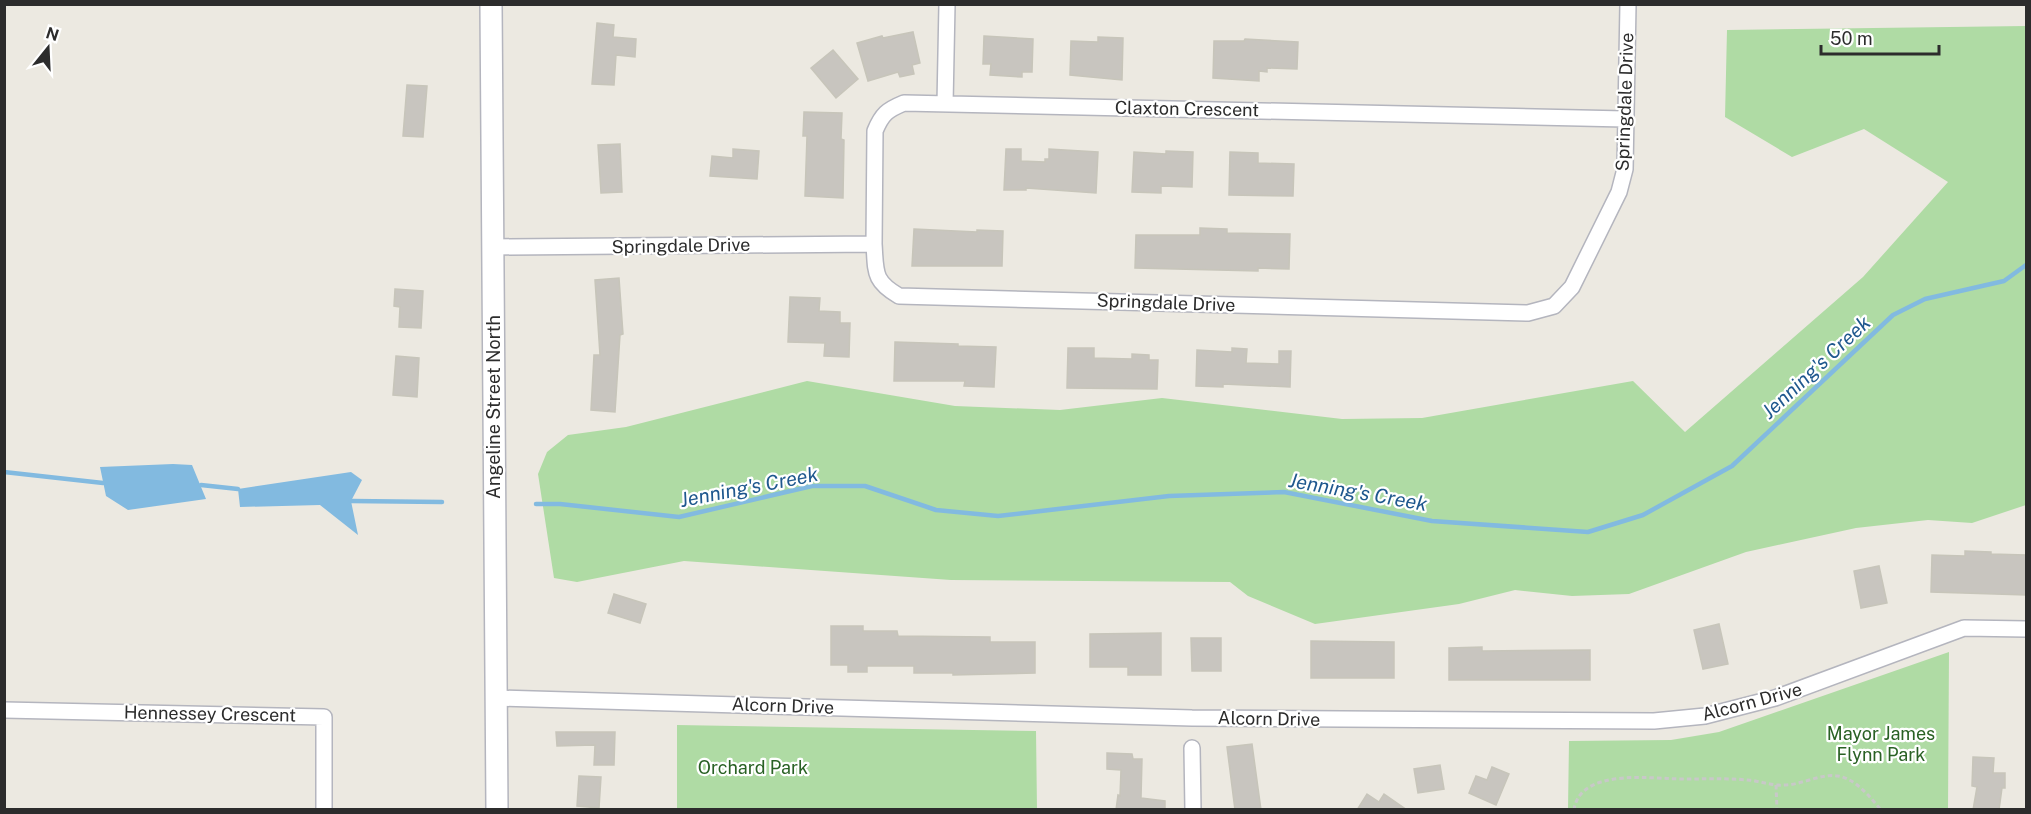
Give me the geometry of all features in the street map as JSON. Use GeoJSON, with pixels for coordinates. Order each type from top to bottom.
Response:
{"type":"FeatureCollection","features":[{"type":"Feature","properties":{"kind":"main road","name":"Angeline Street North"},"geometry":{"type":"LineString","coordinates":[[491,4],[497,810]]}},
{"type":"Feature","properties":{"kind":"street"},"geometry":{"type":"LineString","coordinates":[[945,104],[947,4]]}},
{"type":"Feature","properties":{"kind":"street","name":"Springdale Drive"},"geometry":{"type":"LineString","coordinates":[[493,248],[874,244],[876,272],[884,287],[899,296],[1528,313],[1554,306],[1572,287],[1619,192],[1625,169],[1628,4]]}},
{"type":"Feature","properties":{"kind":"street","name":"Claxton Crescent"},"geometry":{"type":"LineString","coordinates":[[874,244],[875,131],[880,119],[889,109],[904,103],[1625,119]]}},
{"type":"Feature","properties":{"kind":"street","name":"Alcorn Drive"},"geometry":{"type":"LineString","coordinates":[[496,698],[1192,718],[1654,722],[1705,716],[1775,698],[1964,628],[2026,629]]}},
{"type":"Feature","properties":{"kind":"street","name":"Hennessey Crescent"},"geometry":{"type":"LineString","coordinates":[[4,710],[324,717],[324,810]]}},
{"type":"Feature","properties":{"kind":"street"},"geometry":{"type":"LineString","coordinates":[[1192,748],[1192,810]]}},
{"type":"Feature","properties":{"kind":"path"},"geometry":{"type":"LineString","coordinates":[[1574,810],[1578,795],[1584,790],[1594,784],[1615,779],[1631,777],[1744,780],[1787,786],[1837,776],[1846,779],[1867,793],[1881,810]]}},
{"type":"Feature","properties":{"kind":"path"},"geometry":{"type":"LineString","coordinates":[[1776,785],[1777,810]]}},
{"type":"Feature","properties":{"kind":"green space"},"geometry":{"type":"Polygon","coordinates":[[[2026,26],[2026,505],[1972,523],[1928,520],[1856,528],[1746,552],[1629,594],[1572,596],[1515,590],[1459,604],[1315,624],[1248,596],[1230,582],[951,580],[684,561],[577,582],[554,578],[538,474],[547,452],[568,435],[626,427],[807,381],[955,406],[1060,410],[1162,398],[1342,419],[1422,418],[1633,381],[1685,432],[1863,277],[1948,182],[1864,129],[1792,157],[1725,117],[1727,30],[2026,26]]]}},
{"type":"Feature","properties":{"kind":"green space","name":"Mayor James Flynn Park"},"geometry":{"type":"Polygon","coordinates":[[[1949,652],[1948,809],[1568,809],[1569,741],[1671,740],[1719,732],[1949,652]]]}},
{"type":"Feature","properties":{"kind":"green space","name":"Orchard Park"},"geometry":{"type":"Polygon","coordinates":[[[677,725],[1036,731],[1037,809],[677,809],[677,725]]]}},
{"type":"Feature","properties":{"kind":"water"},"geometry":{"type":"Polygon","coordinates":[[[192,465],[206,499],[128,510],[106,496],[100,467],[192,465]]]}},
{"type":"Feature","properties":{"kind":"water"},"geometry":{"type":"Polygon","coordinates":[[[351,472],[362,480],[351,501],[358,535],[320,505],[240,507],[238,489],[351,472]]]}},
{"type":"Feature","properties":{"kind":"building"},"geometry":{"type":"Polygon","coordinates":[[[597,23],[614,25],[613,37],[636,39],[635,57],[616,55],[614,85],[592,84],[597,23]]]}},
{"type":"Feature","properties":{"kind":"building"},"geometry":{"type":"Polygon","coordinates":[[[913,32],[920,63],[912,65],[914,74],[900,77],[898,72],[868,81],[857,43],[882,36],[883,38],[913,32]]]}},
{"type":"Feature","properties":{"kind":"building"},"geometry":{"type":"Polygon","coordinates":[[[984,36],[1033,39],[1032,72],[1022,72],[1022,77],[990,75],[991,64],[983,64],[984,36]]]}},
{"type":"Feature","properties":{"kind":"building"},"geometry":{"type":"Polygon","coordinates":[[[1098,37],[1123,38],[1122,80],[1070,75],[1071,41],[1098,42],[1098,37]]]}},
{"type":"Feature","properties":{"kind":"building"},"geometry":{"type":"Polygon","coordinates":[[[1245,39],[1298,42],[1297,69],[1267,68],[1267,72],[1259,71],[1259,81],[1213,78],[1214,41],[1244,41],[1245,39]]]}},
{"type":"Feature","properties":{"kind":"building"},"geometry":{"type":"Polygon","coordinates":[[[833,50],[858,79],[836,98],[811,68],[833,50]]]}},
{"type":"Feature","properties":{"kind":"building"},"geometry":{"type":"Polygon","coordinates":[[[407,85],[427,86],[423,137],[403,136],[407,85]]]}},
{"type":"Feature","properties":{"kind":"building"},"geometry":{"type":"Polygon","coordinates":[[[804,112],[842,113],[843,198],[805,196],[807,136],[803,136],[804,112]]]}},
{"type":"Feature","properties":{"kind":"building"},"geometry":{"type":"Polygon","coordinates":[[[620,144],[622,192],[601,193],[598,145],[620,144]]]}},
{"type":"Feature","properties":{"kind":"building"},"geometry":{"type":"Polygon","coordinates":[[[733,149],[759,151],[757,179],[710,176],[712,156],[733,158],[733,149]]]}},
{"type":"Feature","properties":{"kind":"building"},"geometry":{"type":"Polygon","coordinates":[[[1006,149],[1021,149],[1021,161],[1045,162],[1045,159],[1049,159],[1049,149],[1098,152],[1096,193],[1026,188],[1026,190],[1004,190],[1006,149]]]}},
{"type":"Feature","properties":{"kind":"building"},"geometry":{"type":"Polygon","coordinates":[[[1166,151],[1193,152],[1192,187],[1161,186],[1161,193],[1132,192],[1134,152],[1166,154],[1166,151]]]}},
{"type":"Feature","properties":{"kind":"building"},"geometry":{"type":"Polygon","coordinates":[[[1230,152],[1258,153],[1258,163],[1294,164],[1293,196],[1229,195],[1230,152]]]}},
{"type":"Feature","properties":{"kind":"building"},"geometry":{"type":"Polygon","coordinates":[[[1200,228],[1227,229],[1227,233],[1290,234],[1289,269],[1258,268],[1258,271],[1135,268],[1136,235],[1200,235],[1200,228]]]}},
{"type":"Feature","properties":{"kind":"building"},"geometry":{"type":"Polygon","coordinates":[[[914,229],[1003,231],[1002,266],[912,266],[914,229]]]}},
{"type":"Feature","properties":{"kind":"building"},"geometry":{"type":"Polygon","coordinates":[[[619,278],[623,334],[620,335],[615,412],[591,410],[594,355],[600,355],[595,280],[619,278]]]}},
{"type":"Feature","properties":{"kind":"building"},"geometry":{"type":"Polygon","coordinates":[[[395,289],[423,291],[421,328],[399,327],[400,307],[394,306],[395,289]]]}},
{"type":"Feature","properties":{"kind":"building"},"geometry":{"type":"Polygon","coordinates":[[[790,297],[820,298],[819,311],[840,312],[840,323],[850,323],[849,357],[824,356],[825,343],[788,342],[790,297]]]}},
{"type":"Feature","properties":{"kind":"building"},"geometry":{"type":"Polygon","coordinates":[[[895,342],[996,347],[994,387],[964,386],[965,381],[894,381],[895,342]]]}},
{"type":"Feature","properties":{"kind":"building"},"geometry":{"type":"Polygon","coordinates":[[[1068,348],[1094,348],[1094,358],[1132,359],[1132,354],[1149,355],[1149,360],[1158,360],[1157,389],[1067,388],[1068,348]]]}},
{"type":"Feature","properties":{"kind":"building"},"geometry":{"type":"Polygon","coordinates":[[[1232,348],[1247,349],[1246,363],[1279,364],[1279,351],[1291,351],[1290,387],[1223,384],[1223,387],[1196,386],[1197,350],[1232,352],[1232,348]]]}},
{"type":"Feature","properties":{"kind":"building"},"geometry":{"type":"Polygon","coordinates":[[[396,356],[419,358],[417,397],[393,395],[396,356]]]}},
{"type":"Feature","properties":{"kind":"building"},"geometry":{"type":"Polygon","coordinates":[[[1965,551],[2026,555],[2026,595],[1931,592],[1932,555],[1965,556],[1965,551]]]}},
{"type":"Feature","properties":{"kind":"building"},"geometry":{"type":"Polygon","coordinates":[[[1879,566],[1887,603],[1861,608],[1854,571],[1879,566]]]}},
{"type":"Feature","properties":{"kind":"building"},"geometry":{"type":"Polygon","coordinates":[[[614,594],[646,604],[640,623],[608,613],[614,594]]]}},
{"type":"Feature","properties":{"kind":"building"},"geometry":{"type":"Polygon","coordinates":[[[1719,624],[1728,664],[1703,669],[1694,630],[1719,624]]]}},
{"type":"Feature","properties":{"kind":"building"},"geometry":{"type":"Polygon","coordinates":[[[831,626],[863,626],[863,631],[897,631],[898,636],[990,637],[990,642],[1035,642],[1035,673],[953,675],[953,673],[914,673],[914,666],[867,666],[867,672],[848,672],[848,665],[831,665],[831,626]]]}},
{"type":"Feature","properties":{"kind":"building"},"geometry":{"type":"Polygon","coordinates":[[[1161,633],[1161,675],[1128,675],[1128,667],[1090,667],[1090,634],[1161,633]]]}},
{"type":"Feature","properties":{"kind":"building"},"geometry":{"type":"Polygon","coordinates":[[[1191,638],[1221,638],[1221,671],[1192,671],[1191,638]]]}},
{"type":"Feature","properties":{"kind":"building"},"geometry":{"type":"Polygon","coordinates":[[[1311,641],[1394,642],[1394,678],[1311,678],[1311,641]]]}},
{"type":"Feature","properties":{"kind":"building"},"geometry":{"type":"Polygon","coordinates":[[[1482,647],[1482,651],[1590,650],[1590,680],[1449,680],[1449,648],[1482,647]]]}},
{"type":"Feature","properties":{"kind":"building"},"geometry":{"type":"Polygon","coordinates":[[[556,732],[615,732],[614,765],[594,765],[595,745],[557,746],[556,732]]]}},
{"type":"Feature","properties":{"kind":"building"},"geometry":{"type":"Polygon","coordinates":[[[1252,744],[1261,810],[1235,810],[1227,747],[1252,744]]]}},
{"type":"Feature","properties":{"kind":"building"},"geometry":{"type":"Polygon","coordinates":[[[1107,753],[1132,754],[1133,759],[1142,759],[1141,798],[1165,801],[1165,810],[1116,810],[1118,795],[1120,796],[1121,770],[1107,769],[1107,753]]]}},
{"type":"Feature","properties":{"kind":"building"},"geometry":{"type":"Polygon","coordinates":[[[1973,757],[1994,758],[1993,773],[2005,773],[2005,788],[2002,788],[1999,810],[1973,810],[1977,787],[1972,786],[1973,757]]]}},
{"type":"Feature","properties":{"kind":"building"},"geometry":{"type":"Polygon","coordinates":[[[1440,765],[1444,789],[1418,793],[1414,769],[1440,765]]]}},
{"type":"Feature","properties":{"kind":"building"},"geometry":{"type":"Polygon","coordinates":[[[1492,767],[1509,774],[1496,805],[1469,793],[1476,776],[1487,780],[1492,767]]]}},
{"type":"Feature","properties":{"kind":"building"},"geometry":{"type":"Polygon","coordinates":[[[579,776],[601,777],[599,808],[577,806],[579,776]]]}},
{"type":"Feature","properties":{"kind":"building"},"geometry":{"type":"Polygon","coordinates":[[[1367,794],[1379,802],[1384,794],[1407,810],[1357,810],[1367,794]]]}},
{"type":"Feature","properties":{"kind":"waterway","name":"Jenning's Creek"},"geometry":{"type":"LineString","coordinates":[[536,504],[560,504],[679,517],[812,486],[865,486],[936,510],[998,516],[1169,496],[1284,492],[1432,521],[1588,532],[1643,515],[1732,466],[1893,315],[1925,299],[2004,281],[2026,265]]}},
{"type":"Feature","properties":{"kind":"waterway","name":"Jenning's Creek"},"geometry":{"type":"LineString","coordinates":[[4,472],[103,483]]}},
{"type":"Feature","properties":{"kind":"waterway"},"geometry":{"type":"LineString","coordinates":[[201,485],[238,489]]}},
{"type":"Feature","properties":{"kind":"waterway","name":"Jenning's Creek"},"geometry":{"type":"LineString","coordinates":[[351,501],[442,502]]}}]}
